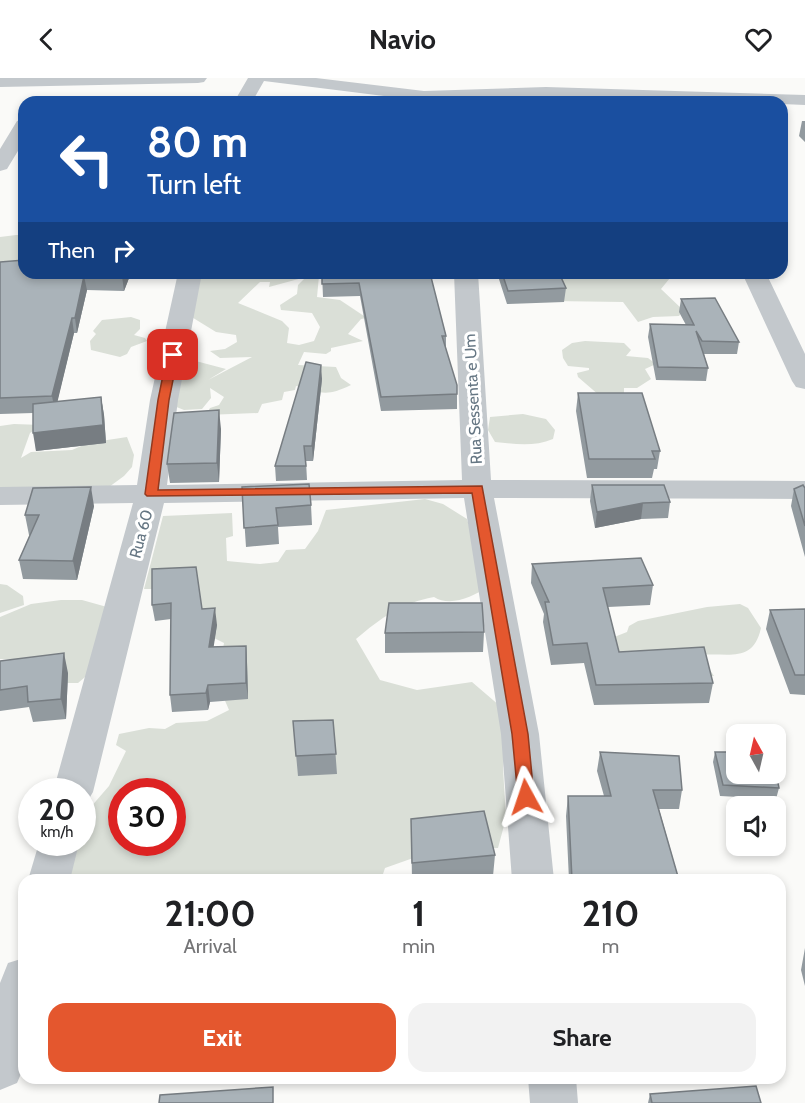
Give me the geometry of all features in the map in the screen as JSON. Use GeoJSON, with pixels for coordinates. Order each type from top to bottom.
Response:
{"type":"FeatureCollection","features":[{"type":"Feature","properties":{"kind":"street"},"geometry":{"type":"LineString","coordinates":[[0,82],[198,78]]}},
{"type":"Feature","properties":{"kind":"street"},"geometry":{"type":"LineString","coordinates":[[246,96],[257,78]]}},
{"type":"Feature","properties":{"kind":"street"},"geometry":{"type":"LineString","coordinates":[[271,78],[336,81],[396,94],[420,96]]}},
{"type":"Feature","properties":{"kind":"street"},"geometry":{"type":"LineString","coordinates":[[41,96],[50,81]]}},
{"type":"Feature","properties":{"kind":"street"},"geometry":{"type":"LineString","coordinates":[[495,96],[546,92],[629,96]]}},
{"type":"Feature","properties":{"kind":"street"},"geometry":{"type":"LineString","coordinates":[[788,100],[805,100]]}},
{"type":"Feature","properties":{"kind":"street"},"geometry":{"type":"LineString","coordinates":[[0,165],[18,135]]}},
{"type":"Feature","properties":{"kind":"street","name":"Rua 60"},"geometry":{"type":"LineString","coordinates":[[77,778],[151,494],[164,400],[189,279]]}},
{"type":"Feature","properties":{"kind":"street","name":"Rua Sessenta e Um"},"geometry":{"type":"LineString","coordinates":[[466,279],[477,489],[520,734],[533,874]]}},
{"type":"Feature","properties":{"kind":"street"},"geometry":{"type":"LineString","coordinates":[[757,279],[805,381]]}},
{"type":"Feature","properties":{"kind":"street"},"geometry":{"type":"LineString","coordinates":[[0,496],[477,489],[805,490]]}},
{"type":"Feature","properties":{"kind":"street"},"geometry":{"type":"LineString","coordinates":[[51,874],[55,856]]}},
{"type":"Feature","properties":{"kind":"street"},"geometry":{"type":"LineString","coordinates":[[0,1068],[18,1000]]}},
{"type":"Feature","properties":{"kind":"street"},"geometry":{"type":"LineString","coordinates":[[552,1084],[554,1103]]}},
{"type":"Feature","properties":{"kind":"shaded area"},"geometry":{"type":"Polygon","coordinates":[[[18,235],[18,272],[0,273],[0,237],[18,235]]]}},
{"type":"Feature","properties":{"kind":"shaded area"},"geometry":{"type":"Polygon","coordinates":[[[196,279],[299,279],[269,287],[270,282],[260,282],[238,303],[282,321],[289,328],[287,343],[299,345],[314,341],[320,327],[312,313],[281,310],[280,305],[297,294],[298,285],[304,279],[319,279],[317,297],[340,300],[367,318],[361,319],[348,334],[363,341],[331,348],[331,351],[326,354],[304,352],[298,365],[336,367],[341,378],[351,385],[324,393],[296,386],[295,390],[284,392],[282,400],[262,404],[258,413],[206,415],[210,408],[219,405],[224,397],[210,388],[211,398],[202,409],[184,410],[169,404],[173,355],[226,369],[208,380],[252,357],[220,358],[210,351],[225,349],[237,342],[236,335],[216,332],[190,316],[196,279]]]}},
{"type":"Feature","properties":{"kind":"shaded area"},"geometry":{"type":"Polygon","coordinates":[[[553,279],[669,279],[661,289],[683,310],[679,316],[653,317],[638,322],[623,302],[552,301],[553,279]]]}},
{"type":"Feature","properties":{"kind":"shaded area"},"geometry":{"type":"Polygon","coordinates":[[[131,317],[140,320],[140,329],[134,335],[145,338],[147,341],[131,347],[127,354],[120,357],[91,350],[90,341],[96,334],[93,331],[102,320],[131,317]]]}},
{"type":"Feature","properties":{"kind":"shaded area"},"geometry":{"type":"Polygon","coordinates":[[[585,341],[624,343],[631,350],[626,356],[648,358],[656,364],[645,369],[651,379],[637,388],[624,388],[624,394],[600,396],[578,377],[577,373],[589,370],[589,368],[568,366],[563,358],[562,350],[572,343],[585,341]]]}},
{"type":"Feature","properties":{"kind":"shaded area"},"geometry":{"type":"Polygon","coordinates":[[[523,414],[546,419],[555,430],[553,439],[532,444],[495,442],[488,430],[490,417],[523,414]]]}},
{"type":"Feature","properties":{"kind":"shaded area"},"geometry":{"type":"Polygon","coordinates":[[[42,425],[30,433],[21,458],[31,452],[72,450],[88,443],[127,437],[134,455],[132,467],[109,487],[0,488],[0,426],[42,425]]]}},
{"type":"Feature","properties":{"kind":"shaded area"},"geometry":{"type":"Polygon","coordinates":[[[425,499],[443,504],[467,519],[487,587],[461,600],[447,601],[434,597],[411,603],[383,618],[356,639],[380,680],[417,690],[472,682],[507,712],[503,768],[506,818],[498,848],[433,851],[385,868],[383,874],[48,874],[43,867],[51,856],[96,856],[96,801],[108,787],[108,856],[186,856],[186,778],[113,778],[126,751],[116,745],[119,734],[149,728],[165,729],[176,723],[207,721],[229,710],[217,682],[224,643],[210,636],[161,589],[144,589],[163,516],[232,513],[233,536],[226,538],[227,561],[260,564],[278,562],[286,550],[305,549],[318,531],[326,510],[425,499]]]}},
{"type":"Feature","properties":{"kind":"shaded area"},"geometry":{"type":"Polygon","coordinates":[[[0,584],[7,585],[23,596],[24,605],[0,613],[0,584]]]}},
{"type":"Feature","properties":{"kind":"shaded area"},"geometry":{"type":"Polygon","coordinates":[[[82,600],[107,607],[91,672],[78,683],[64,683],[31,660],[0,659],[0,617],[31,604],[82,600]]]}},
{"type":"Feature","properties":{"kind":"shaded area"},"geometry":{"type":"Polygon","coordinates":[[[740,604],[748,608],[761,628],[752,647],[746,652],[730,655],[700,655],[714,676],[656,679],[599,643],[627,632],[629,626],[638,621],[707,607],[740,604]]]}},
{"type":"Feature","properties":{"kind":"building"},"geometry":{"type":"Polygon","coordinates":[[[18,260],[18,279],[83,279],[75,318],[72,318],[52,396],[0,398],[0,262],[18,260]]]}},
{"type":"Feature","properties":{"kind":"building"},"geometry":{"type":"Polygon","coordinates":[[[322,279],[432,279],[446,336],[442,336],[457,385],[457,394],[381,397],[359,283],[322,284],[322,279]]]}},
{"type":"Feature","properties":{"kind":"building"},"geometry":{"type":"Polygon","coordinates":[[[504,279],[562,279],[566,288],[508,291],[504,279]]]}},
{"type":"Feature","properties":{"kind":"building"},"geometry":{"type":"Polygon","coordinates":[[[715,298],[739,342],[702,341],[696,331],[708,368],[658,367],[650,324],[694,325],[681,299],[715,298]]]}},
{"type":"Feature","properties":{"kind":"building"},"geometry":{"type":"Polygon","coordinates":[[[306,362],[321,365],[312,446],[304,446],[306,466],[275,466],[306,362]]]}},
{"type":"Feature","properties":{"kind":"building"},"geometry":{"type":"Polygon","coordinates":[[[578,393],[642,393],[660,451],[652,451],[655,459],[589,459],[578,393]]]}},
{"type":"Feature","properties":{"kind":"building"},"geometry":{"type":"Polygon","coordinates":[[[101,397],[103,425],[33,433],[33,404],[101,397]]]}},
{"type":"Feature","properties":{"kind":"building"},"geometry":{"type":"Polygon","coordinates":[[[219,410],[217,463],[167,464],[174,413],[219,410]]]}},
{"type":"Feature","properties":{"kind":"building"},"geometry":{"type":"Polygon","coordinates":[[[309,484],[311,505],[276,508],[278,525],[244,528],[242,487],[309,484]]]}},
{"type":"Feature","properties":{"kind":"building"},"geometry":{"type":"Polygon","coordinates":[[[592,485],[664,485],[670,502],[643,503],[597,512],[592,485]]]}},
{"type":"Feature","properties":{"kind":"building"},"geometry":{"type":"Polygon","coordinates":[[[803,485],[805,488],[805,526],[794,489],[803,485]]]}},
{"type":"Feature","properties":{"kind":"building"},"geometry":{"type":"Polygon","coordinates":[[[91,487],[73,561],[19,560],[39,515],[25,515],[33,488],[91,487]]]}},
{"type":"Feature","properties":{"kind":"building"},"geometry":{"type":"Polygon","coordinates":[[[641,558],[653,585],[603,588],[619,652],[704,647],[713,683],[596,685],[587,643],[553,645],[545,602],[549,602],[532,564],[641,558]]]}},
{"type":"Feature","properties":{"kind":"building"},"geometry":{"type":"Polygon","coordinates":[[[196,567],[202,609],[215,608],[209,647],[246,646],[246,683],[208,685],[206,693],[170,695],[171,603],[152,605],[152,569],[196,567]]]}},
{"type":"Feature","properties":{"kind":"building"},"geometry":{"type":"Polygon","coordinates":[[[389,603],[482,603],[484,632],[385,633],[389,603]]]}},
{"type":"Feature","properties":{"kind":"building"},"geometry":{"type":"Polygon","coordinates":[[[805,609],[805,675],[795,675],[770,610],[805,609]]]}},
{"type":"Feature","properties":{"kind":"building"},"geometry":{"type":"Polygon","coordinates":[[[64,653],[61,699],[28,702],[27,686],[0,690],[0,661],[64,653]]]}},
{"type":"Feature","properties":{"kind":"building"},"geometry":{"type":"Polygon","coordinates":[[[333,720],[336,754],[296,756],[293,721],[333,720]]]}},
{"type":"Feature","properties":{"kind":"building"},"geometry":{"type":"Polygon","coordinates":[[[600,752],[679,756],[682,790],[653,790],[677,874],[572,874],[568,796],[611,796],[600,752]]]}},
{"type":"Feature","properties":{"kind":"building"},"geometry":{"type":"Polygon","coordinates":[[[715,752],[726,752],[726,784],[778,784],[779,788],[723,785],[715,752]]]}},
{"type":"Feature","properties":{"kind":"building"},"geometry":{"type":"Polygon","coordinates":[[[484,811],[495,855],[412,863],[411,819],[484,811]]]}},
{"type":"Feature","properties":{"kind":"building"},"geometry":{"type":"Polygon","coordinates":[[[756,1086],[761,1103],[652,1103],[650,1094],[756,1086]]]}},
{"type":"Feature","properties":{"kind":"building"},"geometry":{"type":"Polygon","coordinates":[[[273,1087],[273,1103],[159,1103],[160,1095],[273,1087]]]}},
{"type":"Feature","properties":{"kind":"route"},"geometry":{"type":"LineString","coordinates":[[173,355],[164,400],[151,494],[477,489],[520,734],[526,797]]}}]}
